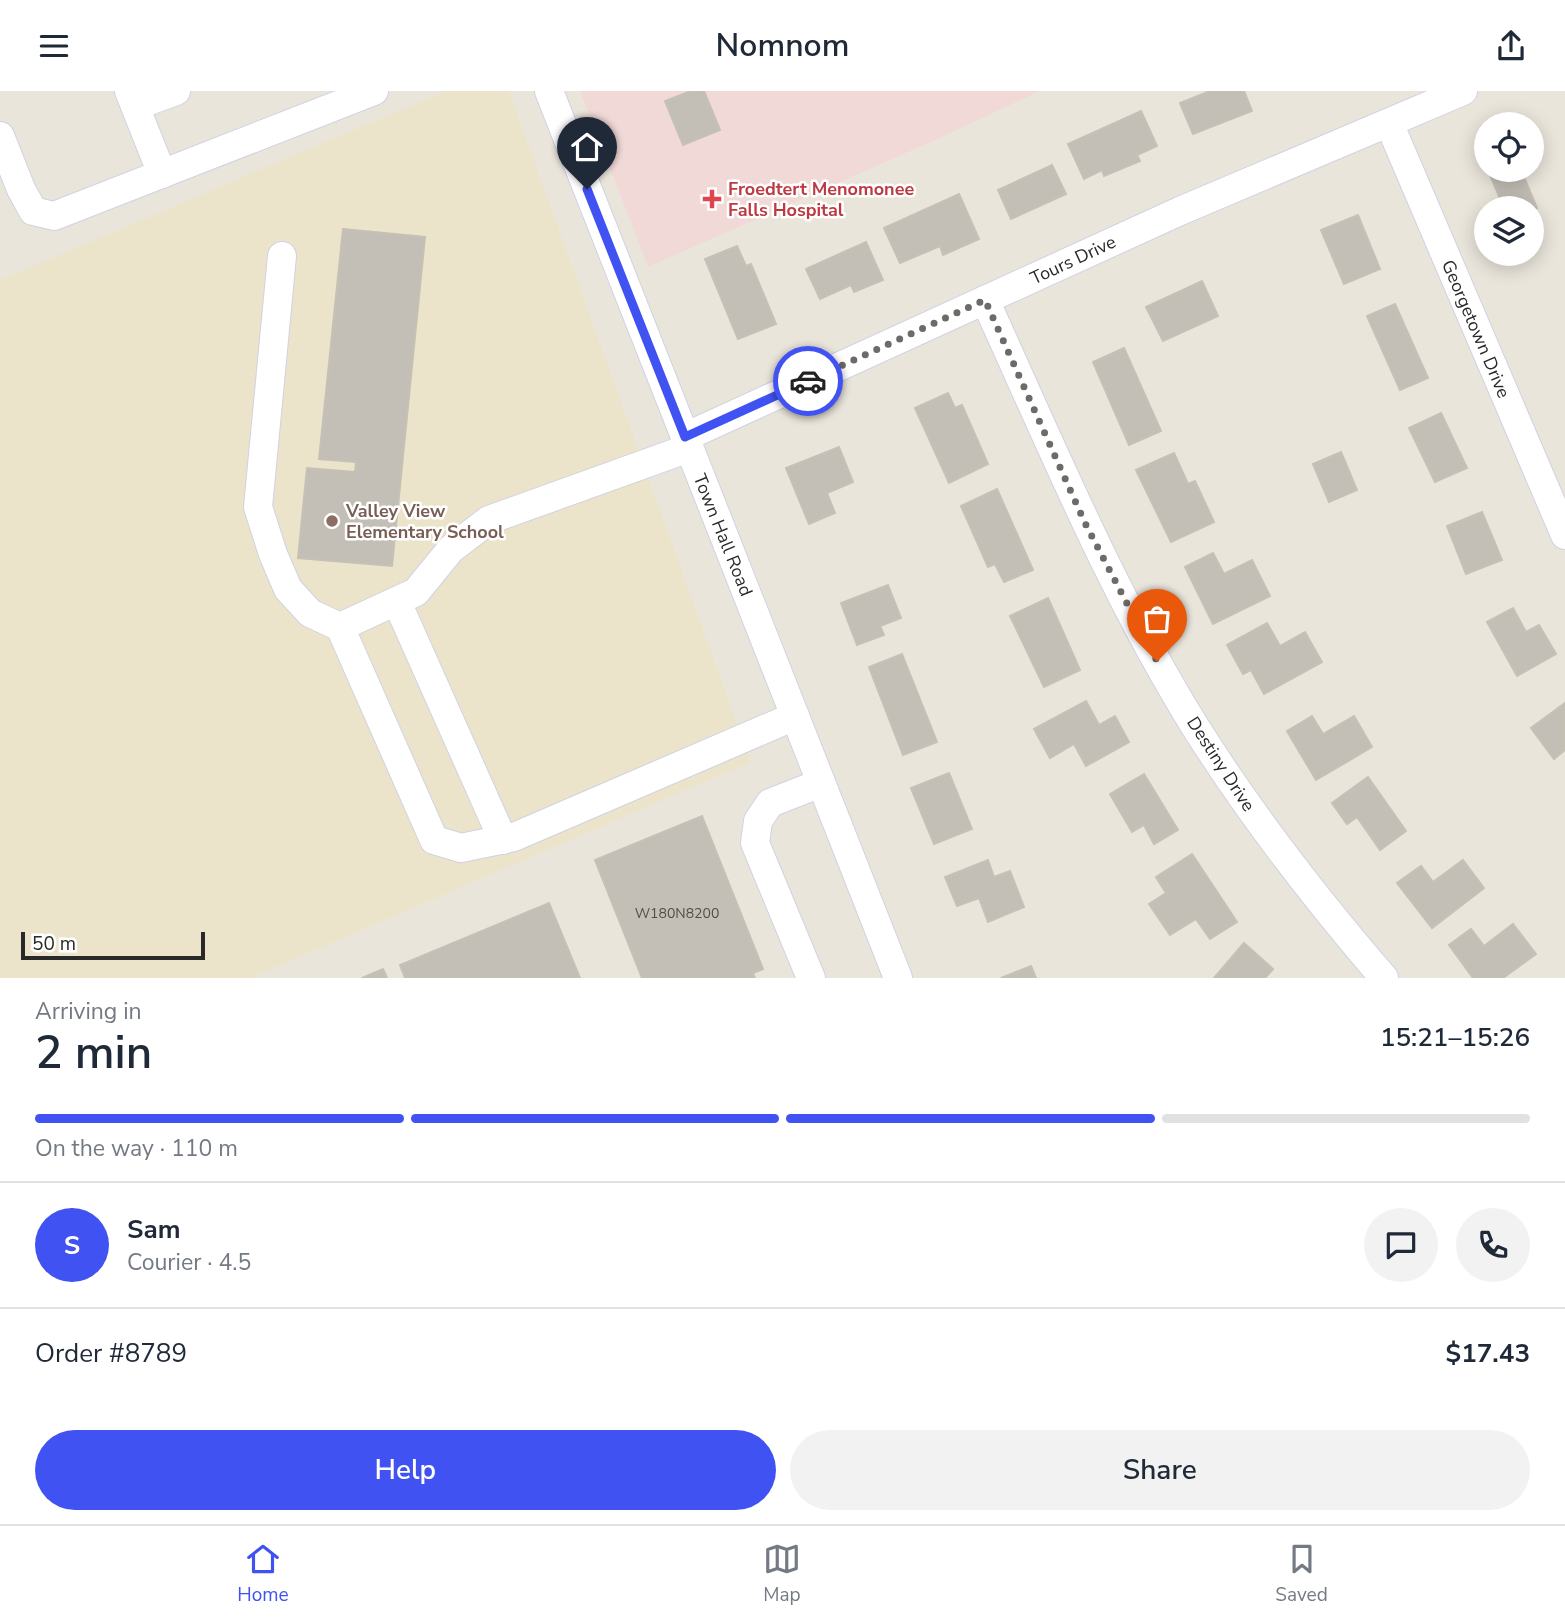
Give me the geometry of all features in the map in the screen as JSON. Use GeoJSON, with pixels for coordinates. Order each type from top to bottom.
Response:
{"type":"FeatureCollection","features":[{"type":"Feature","properties":{"kind":"street"},"geometry":{"type":"LineString","coordinates":[[162,174],[132,99],[176,91]]}},
{"type":"Feature","properties":{"kind":"street"},"geometry":{"type":"LineString","coordinates":[[0,136],[21,189],[33,211],[54,216],[374,91]]}},
{"type":"Feature","properties":{"kind":"street","name":"Town Hall Road"},"geometry":{"type":"LineString","coordinates":[[549,91],[898,978]]}},
{"type":"Feature","properties":{"kind":"street","name":"Tours Drive"},"geometry":{"type":"LineString","coordinates":[[340,627],[416,592],[451,549],[489,520],[687,442],[985,300],[1180,211],[1464,91]]}},
{"type":"Feature","properties":{"kind":"street","name":"Georgetown Drive"},"geometry":{"type":"LineString","coordinates":[[1389,123],[1565,535]]}},
{"type":"Feature","properties":{"kind":"street"},"geometry":{"type":"LineString","coordinates":[[282,255],[258,507],[288,589],[310,613],[340,627],[434,840],[461,848],[503,840],[795,716]]}},
{"type":"Feature","properties":{"kind":"street","name":"Destiny Drive"},"geometry":{"type":"LineString","coordinates":[[985,300],[1085,523],[1170,684],[1248,807],[1328,913],[1384,978]]}},
{"type":"Feature","properties":{"kind":"street"},"geometry":{"type":"LineString","coordinates":[[397,602],[503,840]]}},
{"type":"Feature","properties":{"kind":"street"},"geometry":{"type":"LineString","coordinates":[[811,978],[755,843],[758,821],[771,803],[821,783]]}},
{"type":"Feature","properties":{"kind":"shaded area","name":"Valley View Elementary School"},"geometry":{"type":"Polygon","coordinates":[[[446,91],[509,91],[751,762],[251,978],[0,978],[0,280],[446,91]]]}},
{"type":"Feature","properties":{"kind":"shaded area","name":"Froedtert Menomonee Falls Hospital"},"geometry":{"type":"Polygon","coordinates":[[[580,91],[1040,91],[648,267],[580,91]]]}},
{"type":"Feature","properties":{"kind":"building"},"geometry":{"type":"Polygon","coordinates":[[[691,91],[704,91],[720,130],[683,145],[665,101],[691,91]]]}},
{"type":"Feature","properties":{"kind":"building"},"geometry":{"type":"Polygon","coordinates":[[[1210,91],[1244,91],[1252,111],[1193,134],[1180,103],[1210,91]]]}},
{"type":"Feature","properties":{"kind":"building"},"geometry":{"type":"Polygon","coordinates":[[[1141,111],[1157,146],[1137,155],[1140,161],[1104,176],[1102,170],[1084,179],[1068,144],[1141,111]]]}},
{"type":"Feature","properties":{"kind":"building"},"geometry":{"type":"Polygon","coordinates":[[[1052,165],[1066,194],[1011,219],[998,190],[1052,165]]]}},
{"type":"Feature","properties":{"kind":"building"},"geometry":{"type":"Polygon","coordinates":[[[1493,182],[1526,182],[1532,196],[1499,196],[1493,182]]]}},
{"type":"Feature","properties":{"kind":"building"},"geometry":{"type":"Polygon","coordinates":[[[959,194],[979,239],[943,255],[940,246],[900,263],[884,228],[959,194]]]}},
{"type":"Feature","properties":{"kind":"building"},"geometry":{"type":"Polygon","coordinates":[[[1358,215],[1380,269],[1344,284],[1321,230],[1358,215]]]}},
{"type":"Feature","properties":{"kind":"building"},"geometry":{"type":"Polygon","coordinates":[[[343,229],[425,237],[392,566],[298,558],[307,468],[355,472],[356,462],[319,459],[343,229]]]}},
{"type":"Feature","properties":{"kind":"building"},"geometry":{"type":"Polygon","coordinates":[[[866,242],[883,280],[854,292],[851,285],[820,299],[806,269],[866,242]]]}},
{"type":"Feature","properties":{"kind":"building"},"geometry":{"type":"Polygon","coordinates":[[[737,246],[746,266],[751,264],[776,324],[738,339],[705,259],[737,246]]]}},
{"type":"Feature","properties":{"kind":"building"},"geometry":{"type":"Polygon","coordinates":[[[1202,281],[1218,316],[1163,341],[1146,307],[1202,281]]]}},
{"type":"Feature","properties":{"kind":"building"},"geometry":{"type":"Polygon","coordinates":[[[1395,304],[1428,378],[1400,390],[1367,316],[1395,304]]]}},
{"type":"Feature","properties":{"kind":"building"},"geometry":{"type":"Polygon","coordinates":[[[1124,348],[1161,431],[1129,445],[1093,362],[1124,348]]]}},
{"type":"Feature","properties":{"kind":"building"},"geometry":{"type":"Polygon","coordinates":[[[948,393],[955,408],[962,405],[988,464],[949,483],[915,408],[948,393]]]}},
{"type":"Feature","properties":{"kind":"building"},"geometry":{"type":"Polygon","coordinates":[[[1441,413],[1467,468],[1435,482],[1409,428],[1441,413]]]}},
{"type":"Feature","properties":{"kind":"building"},"geometry":{"type":"Polygon","coordinates":[[[839,447],[853,482],[827,493],[835,513],[809,524],[786,468],[839,447]]]}},
{"type":"Feature","properties":{"kind":"building"},"geometry":{"type":"Polygon","coordinates":[[[1341,452],[1357,490],[1329,502],[1313,464],[1341,452]]]}},
{"type":"Feature","properties":{"kind":"building"},"geometry":{"type":"Polygon","coordinates":[[[1174,453],[1188,484],[1195,481],[1214,522],[1171,542],[1136,470],[1174,453]]]}},
{"type":"Feature","properties":{"kind":"building"},"geometry":{"type":"Polygon","coordinates":[[[997,489],[1033,570],[1004,582],[995,564],[988,567],[961,506],[997,489]]]}},
{"type":"Feature","properties":{"kind":"building"},"geometry":{"type":"Polygon","coordinates":[[[1482,512],[1502,560],[1466,574],[1447,526],[1482,512]]]}},
{"type":"Feature","properties":{"kind":"building"},"geometry":{"type":"Polygon","coordinates":[[[1213,553],[1224,574],[1252,560],[1270,596],[1213,624],[1185,567],[1213,553]]]}},
{"type":"Feature","properties":{"kind":"building"},"geometry":{"type":"Polygon","coordinates":[[[888,585],[901,618],[880,626],[884,635],[857,645],[841,603],[888,585]]]}},
{"type":"Feature","properties":{"kind":"building"},"geometry":{"type":"Polygon","coordinates":[[[1048,598],[1080,670],[1044,687],[1010,616],[1048,598]]]}},
{"type":"Feature","properties":{"kind":"building"},"geometry":{"type":"Polygon","coordinates":[[[1513,608],[1526,632],[1539,625],[1556,654],[1517,676],[1487,622],[1513,608]]]}},
{"type":"Feature","properties":{"kind":"building"},"geometry":{"type":"Polygon","coordinates":[[[1267,623],[1280,646],[1305,632],[1322,662],[1264,694],[1251,670],[1243,674],[1227,645],[1267,623]]]}},
{"type":"Feature","properties":{"kind":"building"},"geometry":{"type":"Polygon","coordinates":[[[902,654],[937,742],[903,755],[869,667],[902,654]]]}},
{"type":"Feature","properties":{"kind":"building"},"geometry":{"type":"Polygon","coordinates":[[[1086,701],[1099,725],[1115,716],[1129,742],[1086,766],[1074,744],[1050,758],[1034,729],[1086,701]]]}},
{"type":"Feature","properties":{"kind":"building"},"geometry":{"type":"Polygon","coordinates":[[[1565,703],[1565,750],[1554,759],[1531,728],[1565,703]]]}},
{"type":"Feature","properties":{"kind":"building"},"geometry":{"type":"Polygon","coordinates":[[[1312,716],[1323,734],[1354,716],[1372,747],[1316,780],[1287,731],[1312,716]]]}},
{"type":"Feature","properties":{"kind":"building"},"geometry":{"type":"Polygon","coordinates":[[[949,773],[972,829],[934,844],[911,788],[949,773]]]}},
{"type":"Feature","properties":{"kind":"building"},"geometry":{"type":"Polygon","coordinates":[[[1144,774],[1178,830],[1154,844],[1144,825],[1132,832],[1110,794],[1144,774]]]}},
{"type":"Feature","properties":{"kind":"building"},"geometry":{"type":"Polygon","coordinates":[[[1368,777],[1406,831],[1380,850],[1357,817],[1347,824],[1332,803],[1368,777]]]}},
{"type":"Feature","properties":{"kind":"building"},"geometry":{"type":"Polygon","coordinates":[[[702,816],[763,969],[753,973],[755,978],[642,978],[595,860],[702,816]]]}},
{"type":"Feature","properties":{"kind":"building"},"geometry":{"type":"Polygon","coordinates":[[[1192,854],[1237,922],[1210,939],[1196,919],[1170,935],[1149,904],[1166,893],[1156,877],[1192,854]]]}},
{"type":"Feature","properties":{"kind":"building"},"geometry":{"type":"Polygon","coordinates":[[[988,860],[994,877],[1010,871],[1024,907],[988,922],[979,898],[957,906],[945,877],[988,860]]]}},
{"type":"Feature","properties":{"kind":"building"},"geometry":{"type":"Polygon","coordinates":[[[1463,860],[1484,888],[1432,928],[1397,883],[1421,866],[1433,882],[1463,860]]]}},
{"type":"Feature","properties":{"kind":"building"},"geometry":{"type":"Polygon","coordinates":[[[549,903],[580,978],[405,978],[400,965],[549,903]]]}},
{"type":"Feature","properties":{"kind":"building"},"geometry":{"type":"Polygon","coordinates":[[[1513,924],[1536,954],[1503,978],[1473,978],[1449,945],[1471,929],[1484,946],[1513,924]]]}},
{"type":"Feature","properties":{"kind":"building"},"geometry":{"type":"Polygon","coordinates":[[[1244,943],[1273,969],[1265,978],[1214,978],[1244,943]]]}},
{"type":"Feature","properties":{"kind":"building"},"geometry":{"type":"Polygon","coordinates":[[[1031,966],[1036,978],[1001,978],[1031,966]]]}},
{"type":"Feature","properties":{"kind":"building"},"geometry":{"type":"Polygon","coordinates":[[[383,969],[387,978],[362,978],[383,969]]]}},
{"type":"Feature","properties":{"kind":"way so far"},"geometry":{"type":"LineString","coordinates":[[808,381],[985,300],[1085,523],[1157,661]]}},
{"type":"Feature","properties":{"kind":"place","name":"Froedtert Menomonee Falls Hospital"},"geometry":{"type":"Point","coordinates":[712,199]}},
{"type":"Feature","properties":{"kind":"place","name":"Valley View Elementary School"},"geometry":{"type":"Point","coordinates":[332,521]}},
{"type":"Feature","properties":{"kind":"route"},"geometry":{"type":"LineString","coordinates":[[587,189],[685,437],[808,381]]}}]}
